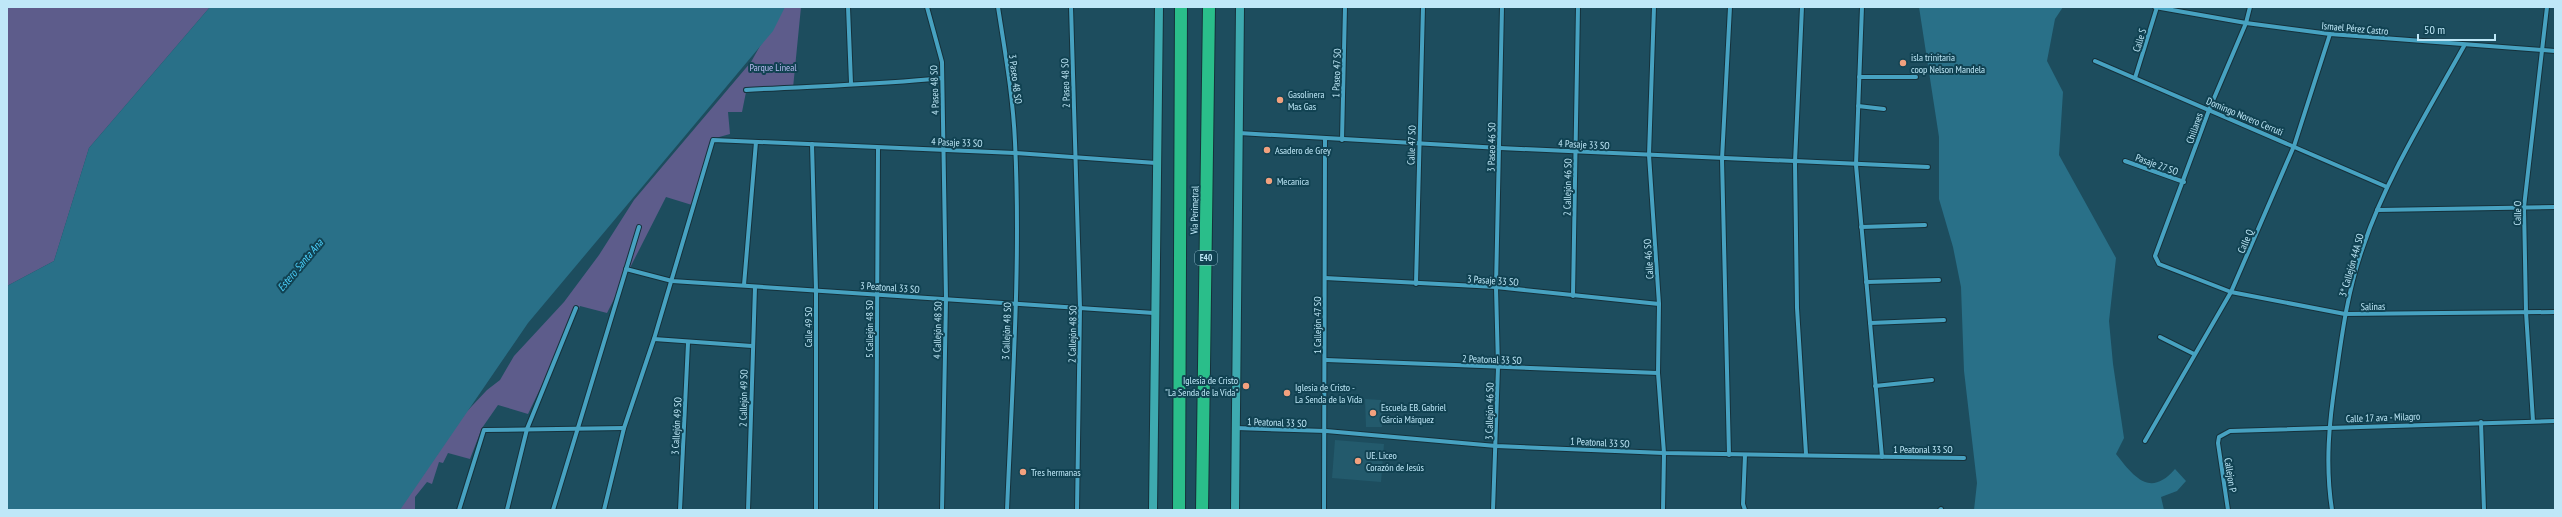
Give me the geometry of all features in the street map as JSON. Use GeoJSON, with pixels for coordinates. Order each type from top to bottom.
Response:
{"type":"FeatureCollection","features":[{"type":"Feature","properties":{"kind":"highway","name":"Vía Perimetral"},"geometry":{"type":"LineString","coordinates":[[1180,510],[1181,7]]}},
{"type":"Feature","properties":{"kind":"highway","name":"Vía Perimetral"},"geometry":{"type":"LineString","coordinates":[[1202,510],[1209,7]]}},
{"type":"Feature","properties":{"kind":"street"},"geometry":{"type":"LineString","coordinates":[[848,7],[850,83]]}},
{"type":"Feature","properties":{"kind":"street","name":"4 Paseo 48 SO"},"geometry":{"type":"LineString","coordinates":[[927,7],[942,62],[944,150]]}},
{"type":"Feature","properties":{"kind":"street","name":"3 Paseo 48 SO"},"geometry":{"type":"LineString","coordinates":[[998,7],[1010,82],[1015,153]]}},
{"type":"Feature","properties":{"kind":"street","name":"2 Paseo 48 SO"},"geometry":{"type":"LineString","coordinates":[[1071,7],[1075,159]]}},
{"type":"Feature","properties":{"kind":"street"},"geometry":{"type":"LineString","coordinates":[[1153,510],[1154,313],[1159,7]]}},
{"type":"Feature","properties":{"kind":"street"},"geometry":{"type":"LineString","coordinates":[[1235,510],[1240,7]]}},
{"type":"Feature","properties":{"kind":"street","name":"1 Paseo 47 SO"},"geometry":{"type":"LineString","coordinates":[[1342,140],[1346,7]]}},
{"type":"Feature","properties":{"kind":"street","name":"Calle 47 SO"},"geometry":{"type":"LineString","coordinates":[[1416,284],[1423,7]]}},
{"type":"Feature","properties":{"kind":"street","name":"3 Paseo 46 SO"},"geometry":{"type":"LineString","coordinates":[[1496,287],[1502,7]]}},
{"type":"Feature","properties":{"kind":"street","name":"2 Callejón 46 SO"},"geometry":{"type":"LineString","coordinates":[[1573,296],[1578,7]]}},
{"type":"Feature","properties":{"kind":"street","name":"Calle 46 SO"},"geometry":{"type":"LineString","coordinates":[[1654,7],[1649,155],[1659,304],[1658,373],[1664,453],[1663,510]]}},
{"type":"Feature","properties":{"kind":"street"},"geometry":{"type":"LineString","coordinates":[[1730,7],[1722,159],[1730,455]]}},
{"type":"Feature","properties":{"kind":"street"},"geometry":{"type":"LineString","coordinates":[[1802,7],[1795,162],[1797,308],[1806,454]]}},
{"type":"Feature","properties":{"kind":"street"},"geometry":{"type":"LineString","coordinates":[[1862,7],[1856,165],[1882,457]]}},
{"type":"Feature","properties":{"kind":"street","name":"Ismael Pérez Castro"},"geometry":{"type":"LineString","coordinates":[[2157,7],[2246,23],[2330,34],[2464,46],[2555,51]]}},
{"type":"Feature","properties":{"kind":"street","name":"Calle S"},"geometry":{"type":"LineString","coordinates":[[2135,78],[2157,7]]}},
{"type":"Feature","properties":{"kind":"street","name":"Chillanes"},"geometry":{"type":"LineString","coordinates":[[2155,256],[2184,182],[2209,110],[2246,23],[2250,7]]}},
{"type":"Feature","properties":{"kind":"street","name":"Calle O"},"geometry":{"type":"LineString","coordinates":[[2533,420],[2526,312],[2524,207],[2547,7]]}},
{"type":"Feature","properties":{"kind":"street","name":"Calle Q"},"geometry":{"type":"LineString","coordinates":[[2145,441],[2231,292],[2294,146],[2330,34]]}},
{"type":"Feature","properties":{"kind":"street","name":"3° Callejón 44A SO"},"geometry":{"type":"LineString","coordinates":[[2332,510],[2328,483],[2328,427],[2345,314],[2363,247],[2387,187],[2464,46]]}},
{"type":"Feature","properties":{"kind":"street","name":"Domingo Norero Cerruti"},"geometry":{"type":"LineString","coordinates":[[2095,61],[2387,187]]}},
{"type":"Feature","properties":{"kind":"street"},"geometry":{"type":"LineString","coordinates":[[1859,77],[1916,77]]}},
{"type":"Feature","properties":{"kind":"street"},"geometry":{"type":"LineString","coordinates":[[746,90],[850,83],[889,83],[942,78]]}},
{"type":"Feature","properties":{"kind":"street"},"geometry":{"type":"LineString","coordinates":[[1858,106],[1884,109]]}},
{"type":"Feature","properties":{"kind":"street","name":"4 Pasaje 33 SO"},"geometry":{"type":"LineString","coordinates":[[1239,133],[1576,152],[1928,167]]}},
{"type":"Feature","properties":{"kind":"street","name":"1 Callejón 47 SO"},"geometry":{"type":"LineString","coordinates":[[1324,510],[1326,431],[1325,139]]}},
{"type":"Feature","properties":{"kind":"street","name":"4 Pasaje 33 SO"},"geometry":{"type":"LineString","coordinates":[[672,281],[713,140],[1015,153],[1075,159],[1156,163]]}},
{"type":"Feature","properties":{"kind":"street"},"geometry":{"type":"LineString","coordinates":[[744,285],[756,142]]}},
{"type":"Feature","properties":{"kind":"street","name":"Calle 49 SO"},"geometry":{"type":"LineString","coordinates":[[812,144],[816,290],[816,510]]}},
{"type":"Feature","properties":{"kind":"street","name":"5 Callejón 48 SO"},"geometry":{"type":"LineString","coordinates":[[876,510],[878,148]]}},
{"type":"Feature","properties":{"kind":"street","name":"4 Callejón 48 SO"},"geometry":{"type":"LineString","coordinates":[[942,510],[946,299],[944,150]]}},
{"type":"Feature","properties":{"kind":"street","name":"3 Callejón 48 SO"},"geometry":{"type":"LineString","coordinates":[[1007,510],[1015,304],[1015,153]]}},
{"type":"Feature","properties":{"kind":"street","name":"2 Callejón 48 SO"},"geometry":{"type":"LineString","coordinates":[[1075,159],[1080,308],[1077,510]]}},
{"type":"Feature","properties":{"kind":"street","name":"Pasaje 27 SO"},"geometry":{"type":"LineString","coordinates":[[2125,162],[2184,182]]}},
{"type":"Feature","properties":{"kind":"street"},"geometry":{"type":"LineString","coordinates":[[2377,210],[2555,207]]}},
{"type":"Feature","properties":{"kind":"street"},"geometry":{"type":"LineString","coordinates":[[1861,227],[1925,225]]}},
{"type":"Feature","properties":{"kind":"street"},"geometry":{"type":"LineString","coordinates":[[553,510],[576,428],[639,227]]}},
{"type":"Feature","properties":{"kind":"street","name":"Salinas"},"geometry":{"type":"LineString","coordinates":[[2155,256],[2159,264],[2231,292],[2345,314],[2555,312]]}},
{"type":"Feature","properties":{"kind":"street","name":"3 Peatonal 33 SO"},"geometry":{"type":"LineString","coordinates":[[626,269],[672,281],[1154,313]]}},
{"type":"Feature","properties":{"kind":"street","name":"3 Pasaje 33 SO"},"geometry":{"type":"LineString","coordinates":[[1325,278],[1416,284],[1496,287],[1659,304]]}},
{"type":"Feature","properties":{"kind":"street"},"geometry":{"type":"LineString","coordinates":[[1866,282],[1939,280]]}},
{"type":"Feature","properties":{"kind":"street"},"geometry":{"type":"LineString","coordinates":[[604,510],[624,428],[672,281]]}},
{"type":"Feature","properties":{"kind":"street","name":"2 Callejón 49 SO"},"geometry":{"type":"LineString","coordinates":[[748,510],[755,287]]}},
{"type":"Feature","properties":{"kind":"street","name":"3 Callejón 46 SO"},"geometry":{"type":"LineString","coordinates":[[1492,510],[1496,446],[1498,367],[1496,287]]}},
{"type":"Feature","properties":{"kind":"street"},"geometry":{"type":"LineString","coordinates":[[507,510],[527,429],[576,308]]}},
{"type":"Feature","properties":{"kind":"street"},"geometry":{"type":"LineString","coordinates":[[1870,323],[1944,320]]}},
{"type":"Feature","properties":{"kind":"street"},"geometry":{"type":"LineString","coordinates":[[2160,337],[2194,354]]}},
{"type":"Feature","properties":{"kind":"street"},"geometry":{"type":"LineString","coordinates":[[654,339],[688,343],[752,346]]}},
{"type":"Feature","properties":{"kind":"street","name":"3 Callejón 49 SO"},"geometry":{"type":"LineString","coordinates":[[680,510],[688,343]]}},
{"type":"Feature","properties":{"kind":"street","name":"2 Peatonal 33 SO"},"geometry":{"type":"LineString","coordinates":[[1326,360],[1658,373]]}},
{"type":"Feature","properties":{"kind":"street"},"geometry":{"type":"LineString","coordinates":[[1875,386],[1932,380]]}},
{"type":"Feature","properties":{"kind":"street","name":"Calle 17 ava - Milagro"},"geometry":{"type":"LineString","coordinates":[[2218,443],[2219,437],[2224,433],[2235,430],[2533,420],[2555,421]]}},
{"type":"Feature","properties":{"kind":"street"},"geometry":{"type":"LineString","coordinates":[[2481,422],[2484,510]]}},
{"type":"Feature","properties":{"kind":"street"},"geometry":{"type":"LineString","coordinates":[[458,510],[484,430],[624,428]]}},
{"type":"Feature","properties":{"kind":"street","name":"1 Peatonal 33 SO"},"geometry":{"type":"LineString","coordinates":[[1236,428],[1326,431],[1496,446],[1664,453],[1730,455],[1806,454],[1964,458]]}},
{"type":"Feature","properties":{"kind":"street","name":"Callejon P"},"geometry":{"type":"LineString","coordinates":[[2218,443],[2228,510]]}},
{"type":"Feature","properties":{"kind":"street"},"geometry":{"type":"LineString","coordinates":[[1745,455],[1743,504],[1745,510]]}},
{"type":"Feature","properties":{"kind":"shaded area","name":"Escuela EB. Gabriel Gárcia Márquez"},"geometry":{"type":"Polygon","coordinates":[[[1365,399],[1381,400],[1382,427],[1366,427],[1365,399]]]}},
{"type":"Feature","properties":{"kind":"shaded area","name":"UE. Liceo Corazón de Jesús"},"geometry":{"type":"Polygon","coordinates":[[[1335,440],[1384,444],[1381,482],[1332,478],[1335,440]]]}},
{"type":"Feature","properties":{"kind":"green space"},"geometry":{"type":"Polygon","coordinates":[[[7,7],[210,7],[89,148],[54,261],[7,286],[7,7]]]}},
{"type":"Feature","properties":{"kind":"green space","name":"Parque Lineal"},"geometry":{"type":"Polygon","coordinates":[[[782,7],[801,7],[793,88],[746,92],[742,112],[728,112],[730,134],[712,139],[692,205],[666,197],[607,313],[580,306],[528,414],[498,405],[482,428],[470,459],[448,453],[443,463],[439,462],[432,484],[427,482],[415,497],[415,510],[384,510],[456,423],[487,390],[500,380],[514,356],[564,302],[599,255],[634,200],[751,62],[782,7]]]}},
{"type":"Feature","properties":{"kind":"water","name":"Estero Santa Ana"},"geometry":{"type":"Polygon","coordinates":[[[210,7],[785,7],[773,31],[528,323],[400,510],[7,510],[7,286],[54,261],[89,148],[210,7]]]}},
{"type":"Feature","properties":{"kind":"water"},"geometry":{"type":"Polygon","coordinates":[[[1919,7],[2063,7],[2055,19],[2047,61],[2063,92],[2059,155],[2116,258],[2109,321],[2113,364],[2124,438],[2116,454],[2129,470],[2143,481],[2150,483],[2158,482],[2166,478],[2175,469],[2186,481],[2177,491],[2161,497],[2164,510],[1974,510],[1977,483],[1964,371],[1961,287],[1953,247],[1939,199],[1939,137],[1919,7]]]}},
{"type":"Feature","properties":{"kind":"place","name":"isla trinitaria coop Nelson Mandela"},"geometry":{"type":"Point","coordinates":[1903,63]}},
{"type":"Feature","properties":{"kind":"place","name":"Gasolinera Mas Gas"},"geometry":{"type":"Point","coordinates":[1280,100]}},
{"type":"Feature","properties":{"kind":"place","name":"Asadero de Grey"},"geometry":{"type":"Point","coordinates":[1267,150]}},
{"type":"Feature","properties":{"kind":"place","name":"Mecanica"},"geometry":{"type":"Point","coordinates":[1269,181]}},
{"type":"Feature","properties":{"kind":"place","name":"Iglesia de Cristo \"La Senda de la Vida\""},"geometry":{"type":"Point","coordinates":[1246,386]}},
{"type":"Feature","properties":{"kind":"place","name":"Iglesia de Cristo - La Senda de la Vida"},"geometry":{"type":"Point","coordinates":[1287,393]}},
{"type":"Feature","properties":{"kind":"place","name":"Escuela EB. Gabriel Gárcia Márquez"},"geometry":{"type":"Point","coordinates":[1373,413]}},
{"type":"Feature","properties":{"kind":"place","name":"UE. Liceo Corazón de Jesús"},"geometry":{"type":"Point","coordinates":[1358,461]}},
{"type":"Feature","properties":{"kind":"place","name":"Tres hermanas"},"geometry":{"type":"Point","coordinates":[1023,472]}}]}
